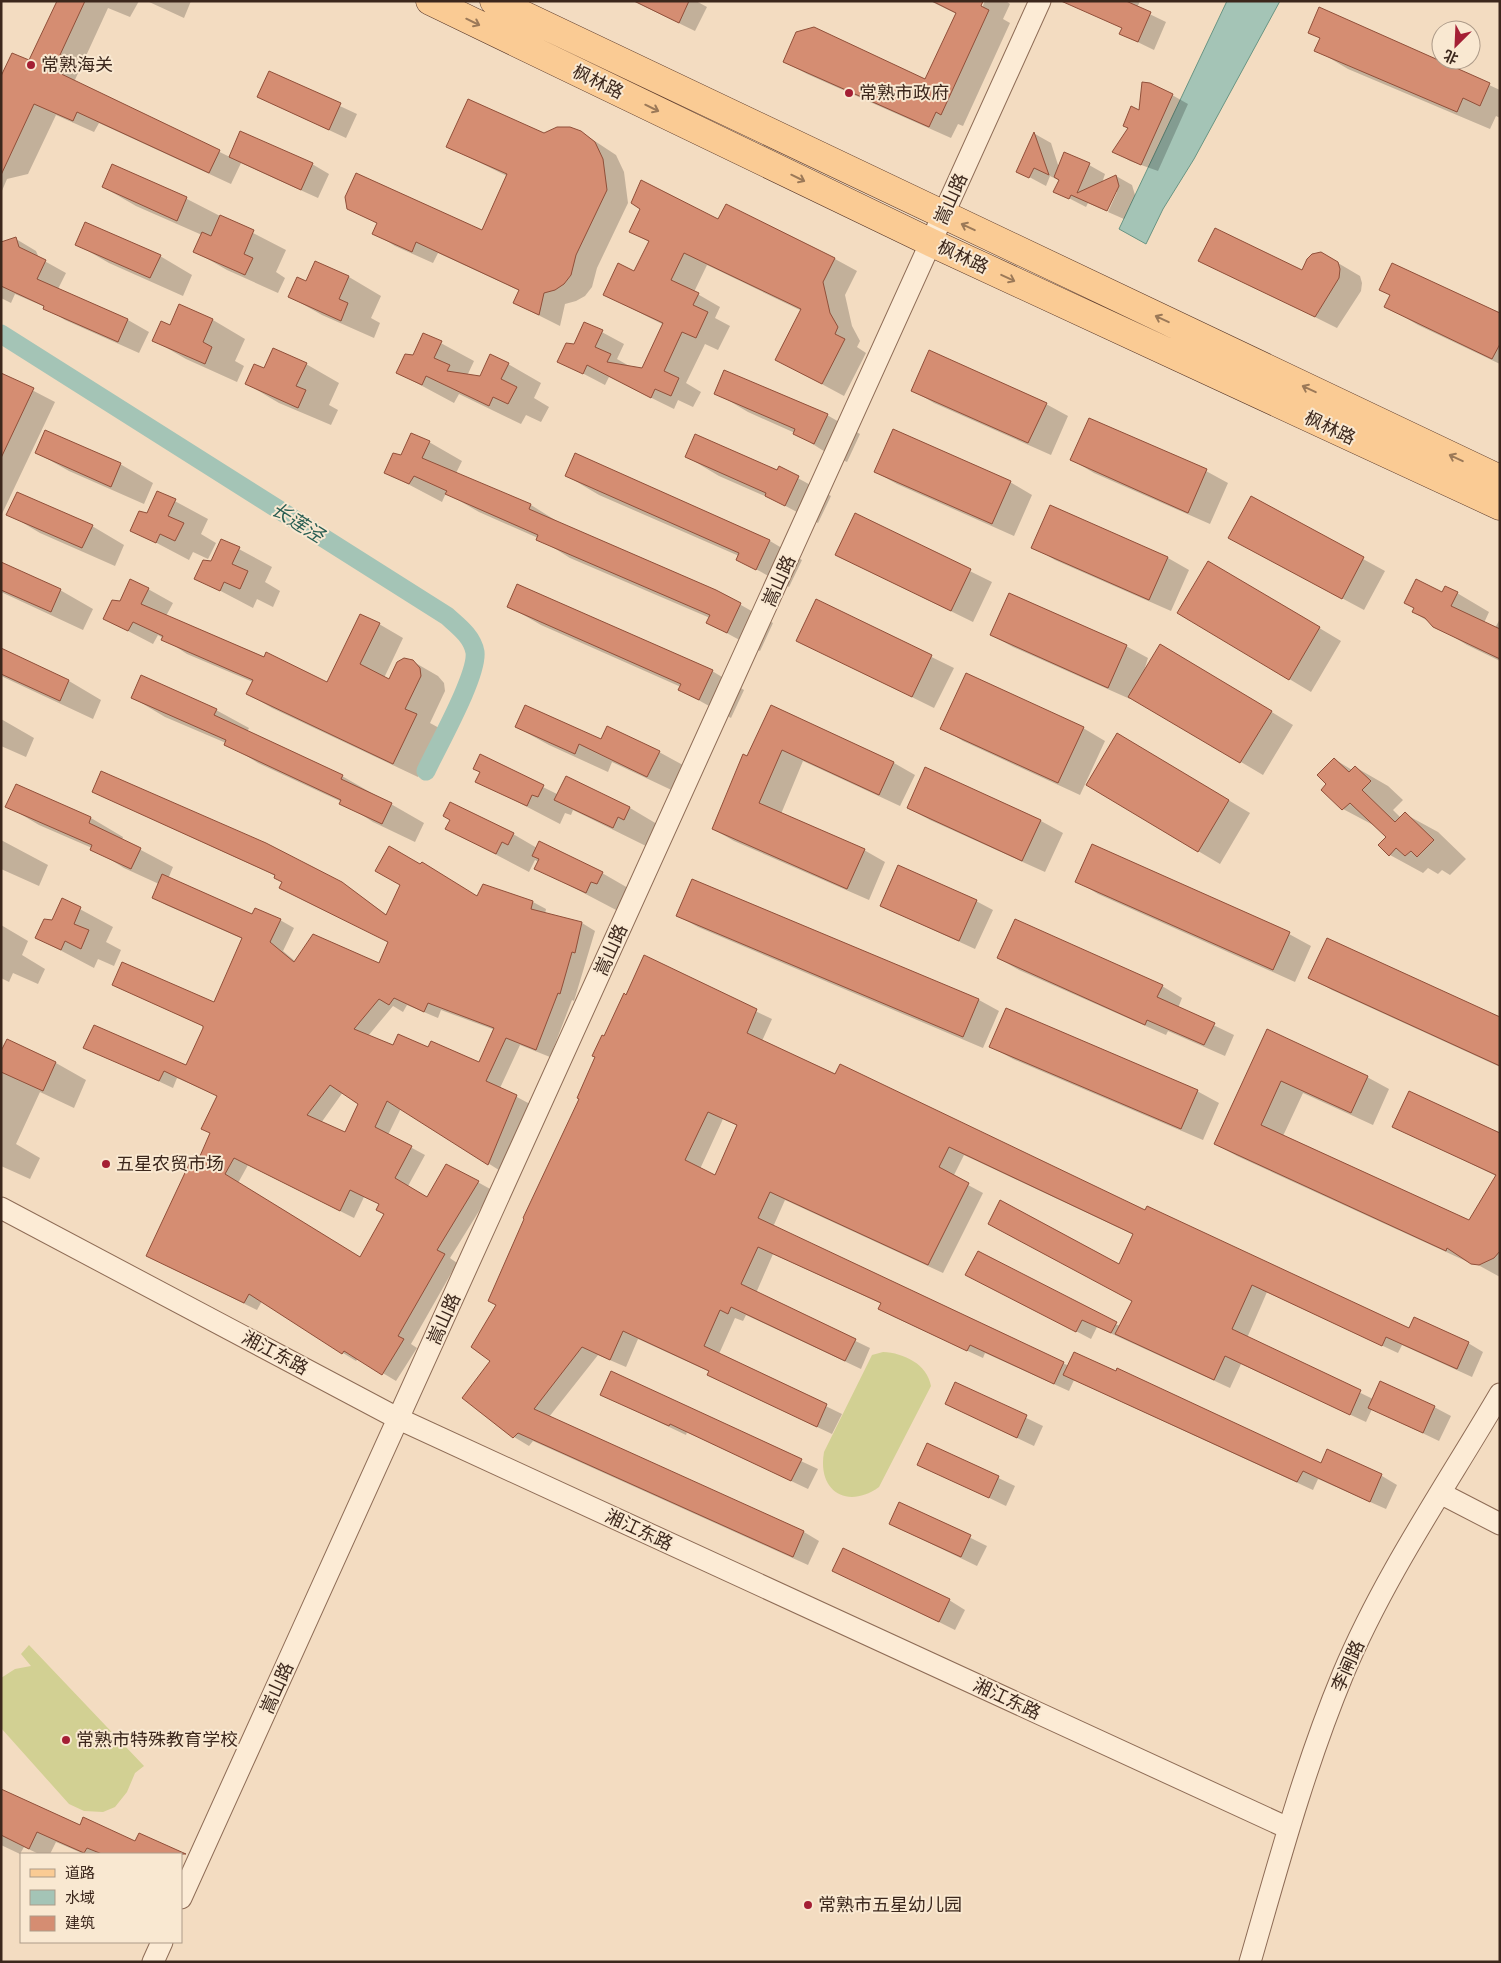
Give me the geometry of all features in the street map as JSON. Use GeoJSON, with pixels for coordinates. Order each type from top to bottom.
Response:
{"type":"FeatureCollection","features":[{"type":"Feature","properties":{"kind":"main road","name":"枫林路"},"geometry":{"type":"LineString","coordinates":[[430,1],[932,243],[1500,506]]}},
{"type":"Feature","properties":{"kind":"main road","name":"枫林路"},"geometry":{"type":"LineString","coordinates":[[494,1],[1500,479]]}},
{"type":"Feature","properties":{"kind":"street","name":"嵩山路"},"geometry":{"type":"LineString","coordinates":[[182,1896],[1040,1]]}},
{"type":"Feature","properties":{"kind":"street","name":"湘江东路"},"geometry":{"type":"LineString","coordinates":[[1,1208],[398,1419],[1288,1828]]}},
{"type":"Feature","properties":{"kind":"street","name":"李闸路"},"geometry":{"type":"LineString","coordinates":[[1250,1962],[1288,1828],[1344,1673],[1382,1595],[1440,1493],[1500,1394]]}},
{"type":"Feature","properties":{"kind":"street"},"geometry":{"type":"LineString","coordinates":[[1440,1493],[1500,1524]]}},
{"type":"Feature","properties":{"kind":"street"},"geometry":{"type":"LineString","coordinates":[[153,1962],[162,1943]]}},
{"type":"Feature","properties":{"kind":"shaded area"},"geometry":{"type":"Polygon","coordinates":[[[883,1352],[906,1357],[913,1361],[925,1372],[931,1386],[879,1487],[867,1494],[856,1497],[846,1496],[837,1493],[825,1477],[823,1466],[824,1452],[872,1355],[883,1352]]]}},
{"type":"Feature","properties":{"kind":"shaded area"},"geometry":{"type":"Polygon","coordinates":[[[29,1645],[144,1766],[135,1773],[127,1792],[115,1807],[103,1812],[84,1811],[69,1804],[1,1728],[1,1678],[15,1669],[31,1666],[21,1654],[29,1645]]]}},
{"type":"Feature","properties":{"kind":"water"},"geometry":{"type":"Polygon","coordinates":[[[1227,1],[1280,1],[1194,159],[1163,209],[1146,244],[1119,229],[1227,1]]]}},
{"type":"Feature","properties":{"kind":"building"},"geometry":{"type":"Polygon","coordinates":[[[57,1],[85,1],[53,70],[220,150],[209,173],[77,112],[73,121],[34,104],[1,175],[1,76],[12,53],[29,60],[57,1]]]}},
{"type":"Feature","properties":{"kind":"building"},"geometry":{"type":"Polygon","coordinates":[[[634,1],[689,1],[679,23],[634,1]]]}},
{"type":"Feature","properties":{"kind":"building"},"geometry":{"type":"Polygon","coordinates":[[[932,1],[983,1],[981,6],[989,10],[941,115],[936,112],[929,127],[783,62],[796,32],[814,27],[925,79],[956,13],[932,1]]]}},
{"type":"Feature","properties":{"kind":"building"},"geometry":{"type":"Polygon","coordinates":[[[1061,1],[1126,1],[1151,12],[1138,42],[1119,34],[1122,28],[1061,1]]]}},
{"type":"Feature","properties":{"kind":"building"},"geometry":{"type":"Polygon","coordinates":[[[1319,7],[1431,57],[1431,70],[1461,70],[1490,83],[1480,106],[1463,98],[1457,112],[1314,51],[1320,38],[1308,33],[1319,7]]]}},
{"type":"Feature","properties":{"kind":"building"},"geometry":{"type":"Polygon","coordinates":[[[269,71],[341,103],[329,130],[257,97],[269,71]]]}},
{"type":"Feature","properties":{"kind":"building"},"geometry":{"type":"Polygon","coordinates":[[[1142,82],[1150,83],[1173,94],[1141,165],[1112,152],[1128,128],[1123,126],[1131,106],[1139,110],[1142,82]]]}},
{"type":"Feature","properties":{"kind":"building"},"geometry":{"type":"Polygon","coordinates":[[[468,99],[544,133],[557,127],[570,127],[581,131],[595,142],[603,159],[607,190],[576,255],[571,275],[564,284],[555,290],[544,293],[539,315],[513,303],[519,290],[416,242],[412,252],[372,234],[377,223],[347,209],[345,197],[356,173],[482,230],[507,174],[446,147],[468,99]]]}},
{"type":"Feature","properties":{"kind":"building"},"geometry":{"type":"Polygon","coordinates":[[[240,131],[313,163],[301,190],[229,157],[240,131]]]}},
{"type":"Feature","properties":{"kind":"building"},"geometry":{"type":"Polygon","coordinates":[[[1034,132],[1049,175],[1034,168],[1029,178],[1016,172],[1034,132]]]}},
{"type":"Feature","properties":{"kind":"building"},"geometry":{"type":"Polygon","coordinates":[[[1064,152],[1090,163],[1077,193],[1116,175],[1119,186],[1107,211],[1071,195],[1069,199],[1053,192],[1059,180],[1054,177],[1064,152]]]}},
{"type":"Feature","properties":{"kind":"building"},"geometry":{"type":"Polygon","coordinates":[[[112,164],[187,197],[177,221],[102,187],[112,164]]]}},
{"type":"Feature","properties":{"kind":"building"},"geometry":{"type":"Polygon","coordinates":[[[641,180],[718,219],[726,204],[835,258],[823,282],[830,313],[838,327],[835,334],[845,339],[822,384],[775,360],[801,309],[684,253],[671,280],[699,293],[693,305],[708,312],[696,338],[682,332],[664,371],[679,378],[671,396],[655,389],[651,398],[587,365],[583,374],[557,362],[566,343],[574,344],[584,322],[603,330],[595,347],[611,354],[607,362],[642,368],[663,323],[603,295],[618,263],[634,271],[649,241],[629,232],[640,209],[631,203],[641,180]]]}},
{"type":"Feature","properties":{"kind":"building"},"geometry":{"type":"Polygon","coordinates":[[[220,215],[254,230],[244,254],[253,258],[245,275],[193,252],[202,232],[211,236],[220,215]]]}},
{"type":"Feature","properties":{"kind":"building"},"geometry":{"type":"Polygon","coordinates":[[[85,222],[161,255],[150,278],[75,245],[85,222]]]}},
{"type":"Feature","properties":{"kind":"building"},"geometry":{"type":"Polygon","coordinates":[[[1215,228],[1302,270],[1307,259],[1312,254],[1321,252],[1338,262],[1340,269],[1339,278],[1315,317],[1198,261],[1215,228]]]}},
{"type":"Feature","properties":{"kind":"building"},"geometry":{"type":"Polygon","coordinates":[[[16,237],[19,247],[46,260],[37,279],[128,319],[118,342],[43,309],[44,306],[1,286],[1,242],[16,237]]]}},
{"type":"Feature","properties":{"kind":"building"},"geometry":{"type":"Polygon","coordinates":[[[315,261],[349,276],[339,299],[348,303],[341,321],[288,297],[297,277],[306,281],[315,261]]]}},
{"type":"Feature","properties":{"kind":"building"},"geometry":{"type":"Polygon","coordinates":[[[1392,263],[1500,313],[1500,344],[1492,359],[1384,307],[1390,295],[1379,290],[1392,263]]]}},
{"type":"Feature","properties":{"kind":"building"},"geometry":{"type":"Polygon","coordinates":[[[179,304],[213,319],[203,342],[212,347],[205,364],[152,341],[161,321],[170,325],[179,304]]]}},
{"type":"Feature","properties":{"kind":"building"},"geometry":{"type":"Polygon","coordinates":[[[423,333],[442,341],[434,358],[450,365],[447,371],[480,376],[490,354],[509,363],[501,379],[517,387],[508,404],[493,397],[489,406],[426,376],[422,385],[396,373],[405,354],[413,355],[423,333]]]}},
{"type":"Feature","properties":{"kind":"building"},"geometry":{"type":"Polygon","coordinates":[[[273,348],[307,363],[296,386],[306,390],[298,408],[245,384],[254,364],[264,368],[273,348]]]}},
{"type":"Feature","properties":{"kind":"building"},"geometry":{"type":"Polygon","coordinates":[[[929,350],[1047,403],[1028,443],[911,391],[929,350]]]}},
{"type":"Feature","properties":{"kind":"building"},"geometry":{"type":"Polygon","coordinates":[[[724,370],[828,414],[814,444],[793,434],[795,429],[714,394],[724,370]]]}},
{"type":"Feature","properties":{"kind":"building"},"geometry":{"type":"Polygon","coordinates":[[[1,373],[34,388],[1,458],[1,373]]]}},
{"type":"Feature","properties":{"kind":"building"},"geometry":{"type":"Polygon","coordinates":[[[1089,418],[1207,469],[1188,513],[1070,460],[1089,418]]]}},
{"type":"Feature","properties":{"kind":"building"},"geometry":{"type":"Polygon","coordinates":[[[893,429],[1011,481],[992,524],[874,472],[893,429]]]}},
{"type":"Feature","properties":{"kind":"building"},"geometry":{"type":"Polygon","coordinates":[[[45,430],[121,463],[111,487],[35,453],[45,430]]]}},
{"type":"Feature","properties":{"kind":"building"},"geometry":{"type":"Polygon","coordinates":[[[411,433],[430,441],[422,458],[531,504],[529,509],[716,590],[741,603],[727,633],[706,623],[710,615],[536,540],[538,535],[445,494],[447,491],[414,476],[409,484],[384,473],[393,453],[401,455],[411,433]]]}},
{"type":"Feature","properties":{"kind":"building"},"geometry":{"type":"Polygon","coordinates":[[[695,434],[777,470],[779,466],[799,476],[785,506],[765,496],[766,493],[685,457],[695,434]]]}},
{"type":"Feature","properties":{"kind":"building"},"geometry":{"type":"Polygon","coordinates":[[[575,453],[770,540],[756,570],[736,560],[739,553],[565,476],[575,453]]]}},
{"type":"Feature","properties":{"kind":"building"},"geometry":{"type":"Polygon","coordinates":[[[157,491],[176,499],[168,516],[184,523],[175,541],[160,534],[156,543],[130,531],[139,511],[147,513],[157,491]]]}},
{"type":"Feature","properties":{"kind":"building"},"geometry":{"type":"Polygon","coordinates":[[[17,492],[93,525],[82,548],[6,515],[17,492]]]}},
{"type":"Feature","properties":{"kind":"building"},"geometry":{"type":"Polygon","coordinates":[[[1251,496],[1364,557],[1342,599],[1228,538],[1251,496]]]}},
{"type":"Feature","properties":{"kind":"building"},"geometry":{"type":"Polygon","coordinates":[[[1050,505],[1168,557],[1149,600],[1031,548],[1050,505]]]}},
{"type":"Feature","properties":{"kind":"building"},"geometry":{"type":"Polygon","coordinates":[[[855,513],[971,569],[951,611],[835,555],[855,513]]]}},
{"type":"Feature","properties":{"kind":"building"},"geometry":{"type":"Polygon","coordinates":[[[221,539],[240,547],[232,564],[248,571],[240,589],[224,582],[220,591],[194,579],[203,560],[211,561],[221,539]]]}},
{"type":"Feature","properties":{"kind":"building"},"geometry":{"type":"Polygon","coordinates":[[[1208,561],[1320,627],[1289,680],[1177,613],[1208,561]]]}},
{"type":"Feature","properties":{"kind":"building"},"geometry":{"type":"Polygon","coordinates":[[[1,562],[61,589],[51,612],[1,590],[1,562]]]}},
{"type":"Feature","properties":{"kind":"building"},"geometry":{"type":"Polygon","coordinates":[[[130,579],[149,588],[141,604],[264,657],[266,652],[327,682],[360,614],[380,623],[360,664],[389,679],[397,662],[404,658],[413,660],[420,668],[421,676],[405,709],[417,714],[393,764],[246,694],[253,680],[161,640],[163,636],[133,622],[128,631],[103,619],[112,600],[120,601],[130,579]]]}},
{"type":"Feature","properties":{"kind":"building"},"geometry":{"type":"Polygon","coordinates":[[[1416,579],[1442,592],[1445,586],[1458,592],[1451,606],[1500,629],[1500,659],[1433,627],[1425,618],[1412,612],[1414,608],[1404,603],[1416,579]]]}},
{"type":"Feature","properties":{"kind":"building"},"geometry":{"type":"Polygon","coordinates":[[[517,584],[713,670],[699,700],[678,690],[681,684],[507,607],[517,584]]]}},
{"type":"Feature","properties":{"kind":"building"},"geometry":{"type":"Polygon","coordinates":[[[1009,593],[1127,645],[1108,688],[990,635],[1009,593]]]}},
{"type":"Feature","properties":{"kind":"building"},"geometry":{"type":"Polygon","coordinates":[[[816,599],[932,655],[912,697],[796,641],[816,599]]]}},
{"type":"Feature","properties":{"kind":"building"},"geometry":{"type":"Polygon","coordinates":[[[1160,644],[1272,711],[1240,763],[1128,697],[1160,644]]]}},
{"type":"Feature","properties":{"kind":"building"},"geometry":{"type":"Polygon","coordinates":[[[1,648],[69,680],[60,701],[1,674],[1,648]]]}},
{"type":"Feature","properties":{"kind":"building"},"geometry":{"type":"Polygon","coordinates":[[[966,673],[1084,727],[1058,783],[940,729],[966,673]]]}},
{"type":"Feature","properties":{"kind":"building"},"geometry":{"type":"Polygon","coordinates":[[[141,675],[217,709],[214,715],[343,775],[341,779],[392,803],[382,824],[339,804],[341,800],[224,745],[226,740],[131,698],[141,675]]]}},
{"type":"Feature","properties":{"kind":"building"},"geometry":{"type":"Polygon","coordinates":[[[525,705],[601,739],[607,726],[660,751],[647,777],[579,744],[575,754],[515,727],[525,705]]]}},
{"type":"Feature","properties":{"kind":"building"},"geometry":{"type":"Polygon","coordinates":[[[771,705],[894,762],[879,795],[782,750],[759,803],[865,849],[847,889],[712,829],[743,754],[747,756],[771,705]]]}},
{"type":"Feature","properties":{"kind":"building"},"geometry":{"type":"Polygon","coordinates":[[[1117,733],[1229,800],[1198,852],[1086,785],[1117,733]]]}},
{"type":"Feature","properties":{"kind":"building"},"geometry":{"type":"Polygon","coordinates":[[[480,754],[544,785],[538,797],[532,795],[527,806],[475,782],[480,772],[473,769],[480,754]]]}},
{"type":"Feature","properties":{"kind":"building"},"geometry":{"type":"Polygon","coordinates":[[[1334,758],[1349,772],[1355,766],[1371,781],[1362,790],[1395,822],[1405,812],[1434,840],[1417,857],[1411,851],[1405,856],[1396,848],[1389,856],[1378,845],[1386,837],[1350,803],[1342,810],[1321,790],[1326,784],[1317,775],[1334,758]]]}},
{"type":"Feature","properties":{"kind":"building"},"geometry":{"type":"Polygon","coordinates":[[[925,767],[1041,820],[1022,861],[907,808],[925,767]]]}},
{"type":"Feature","properties":{"kind":"building"},"geometry":{"type":"Polygon","coordinates":[[[101,771],[266,843],[342,882],[386,915],[400,885],[375,871],[389,846],[420,864],[422,862],[477,896],[483,884],[533,901],[531,909],[582,922],[575,953],[572,952],[560,994],[558,993],[536,1050],[506,1038],[486,1081],[517,1095],[488,1165],[387,1101],[375,1127],[412,1146],[395,1178],[427,1197],[446,1164],[479,1181],[437,1250],[445,1254],[398,1336],[404,1339],[382,1375],[344,1351],[342,1354],[249,1294],[244,1303],[146,1256],[191,1160],[197,1163],[210,1133],[201,1129],[217,1096],[164,1071],[159,1081],[83,1048],[94,1025],[186,1065],[203,1028],[203,1026],[112,985],[122,962],[214,1002],[242,938],[152,898],[162,874],[252,914],[255,908],[281,919],[270,942],[294,962],[313,934],[379,963],[388,942],[279,888],[282,882],[274,878],[275,875],[92,792],[101,771]],[[394,998],[389,1005],[379,999],[354,1029],[393,1045],[398,1034],[428,1047],[431,1041],[479,1062],[494,1028],[428,1003],[424,1012],[394,998]],[[330,1085],[307,1115],[345,1132],[358,1104],[330,1085]],[[234,1158],[225,1174],[360,1257],[384,1214],[376,1210],[379,1204],[350,1190],[340,1211],[234,1158]]]}},
{"type":"Feature","properties":{"kind":"building"},"geometry":{"type":"Polygon","coordinates":[[[566,776],[630,807],[624,820],[618,817],[613,828],[554,800],[566,776]]]}},
{"type":"Feature","properties":{"kind":"building"},"geometry":{"type":"Polygon","coordinates":[[[16,784],[91,817],[89,823],[141,848],[131,869],[90,850],[92,845],[5,807],[16,784]]]}},
{"type":"Feature","properties":{"kind":"building"},"geometry":{"type":"Polygon","coordinates":[[[450,802],[514,833],[508,845],[502,842],[496,854],[445,829],[450,820],[443,816],[450,802]]]}},
{"type":"Feature","properties":{"kind":"building"},"geometry":{"type":"Polygon","coordinates":[[[539,841],[603,872],[597,884],[591,882],[586,893],[534,869],[539,859],[532,856],[539,841]]]}},
{"type":"Feature","properties":{"kind":"building"},"geometry":{"type":"Polygon","coordinates":[[[1092,844],[1290,932],[1273,970],[1075,882],[1092,844]]]}},
{"type":"Feature","properties":{"kind":"building"},"geometry":{"type":"Polygon","coordinates":[[[898,865],[977,900],[959,941],[880,906],[898,865]]]}},
{"type":"Feature","properties":{"kind":"building"},"geometry":{"type":"Polygon","coordinates":[[[692,879],[979,999],[963,1037],[676,916],[692,879]]]}},
{"type":"Feature","properties":{"kind":"building"},"geometry":{"type":"Polygon","coordinates":[[[62,898],[81,907],[74,924],[89,930],[81,949],[65,941],[61,950],[35,938],[44,919],[52,920],[62,898]]]}},
{"type":"Feature","properties":{"kind":"building"},"geometry":{"type":"Polygon","coordinates":[[[1015,919],[1163,985],[1157,997],[1215,1023],[1204,1045],[1147,1020],[1145,1025],[997,958],[1015,919]]]}},
{"type":"Feature","properties":{"kind":"building"},"geometry":{"type":"Polygon","coordinates":[[[1327,938],[1500,1017],[1500,1066],[1308,978],[1327,938]]]}},
{"type":"Feature","properties":{"kind":"building"},"geometry":{"type":"Polygon","coordinates":[[[644,955],[757,1009],[747,1033],[835,1074],[840,1064],[1145,1210],[1147,1206],[1409,1328],[1414,1317],[1469,1342],[1457,1369],[1386,1337],[1382,1346],[1252,1285],[1232,1329],[1361,1390],[1350,1415],[1225,1356],[1214,1380],[1115,1334],[1132,1301],[988,1224],[1000,1200],[1119,1264],[1133,1234],[949,1147],[939,1167],[969,1183],[928,1265],[770,1192],[758,1218],[1064,1362],[1054,1384],[970,1345],[967,1351],[878,1309],[881,1303],[758,1247],[741,1284],[856,1339],[845,1361],[731,1307],[728,1314],[720,1310],[704,1346],[827,1404],[817,1427],[707,1375],[709,1371],[623,1331],[610,1360],[582,1347],[534,1409],[804,1531],[793,1557],[518,1433],[513,1438],[462,1398],[490,1361],[471,1347],[496,1305],[488,1301],[523,1218],[579,1099],[577,1098],[595,1057],[592,1056],[602,1035],[604,1036],[624,993],[626,995],[644,955]],[[708,1112],[685,1160],[715,1175],[737,1125],[708,1112]]]}},
{"type":"Feature","properties":{"kind":"building"},"geometry":{"type":"Polygon","coordinates":[[[1006,1008],[1198,1090],[1181,1129],[989,1047],[1006,1008]]]}},
{"type":"Feature","properties":{"kind":"building"},"geometry":{"type":"Polygon","coordinates":[[[1267,1029],[1368,1076],[1351,1113],[1281,1081],[1261,1125],[1469,1220],[1496,1175],[1392,1127],[1409,1091],[1500,1133],[1500,1251],[1494,1258],[1479,1265],[1471,1264],[1447,1248],[1446,1251],[1214,1144],[1267,1029]]]}},
{"type":"Feature","properties":{"kind":"building"},"geometry":{"type":"Polygon","coordinates":[[[7,1039],[56,1062],[43,1091],[1,1072],[1,1051],[7,1039]]]}},
{"type":"Feature","properties":{"kind":"building"},"geometry":{"type":"Polygon","coordinates":[[[978,1251],[1117,1322],[1111,1333],[1082,1320],[1076,1332],[965,1275],[978,1251]]]}},
{"type":"Feature","properties":{"kind":"building"},"geometry":{"type":"Polygon","coordinates":[[[1074,1352],[1116,1371],[1117,1368],[1321,1463],[1327,1449],[1382,1474],[1370,1502],[1303,1471],[1297,1482],[1063,1375],[1074,1352]]]}},
{"type":"Feature","properties":{"kind":"building"},"geometry":{"type":"Polygon","coordinates":[[[611,1371],[802,1459],[791,1481],[670,1424],[669,1426],[600,1395],[611,1371]]]}},
{"type":"Feature","properties":{"kind":"building"},"geometry":{"type":"Polygon","coordinates":[[[1380,1381],[1435,1406],[1423,1433],[1368,1408],[1380,1381]]]}},
{"type":"Feature","properties":{"kind":"building"},"geometry":{"type":"Polygon","coordinates":[[[955,1382],[1027,1415],[1017,1438],[945,1404],[955,1382]]]}},
{"type":"Feature","properties":{"kind":"building"},"geometry":{"type":"Polygon","coordinates":[[[927,1443],[999,1476],[989,1498],[917,1465],[927,1443]]]}},
{"type":"Feature","properties":{"kind":"building"},"geometry":{"type":"Polygon","coordinates":[[[899,1502],[971,1535],[961,1557],[889,1524],[899,1502]]]}},
{"type":"Feature","properties":{"kind":"building"},"geometry":{"type":"Polygon","coordinates":[[[843,1548],[950,1599],[939,1622],[832,1571],[843,1548]]]}},
{"type":"Feature","properties":{"kind":"building"},"geometry":{"type":"Polygon","coordinates":[[[1,1789],[80,1825],[83,1817],[135,1841],[139,1833],[186,1854],[100,1853],[87,1848],[84,1853],[37,1832],[29,1849],[1,1835],[1,1789]]]}},
{"type":"Feature","properties":{"kind":"waterway","name":"长莲泾"},"geometry":{"type":"LineString","coordinates":[[1,334],[447,616],[464,632],[471,641],[475,652],[474,663],[464,693],[426,771]]}},
{"type":"Feature","properties":{"kind":"place","name":"常熟海关"},"geometry":{"type":"Point","coordinates":[31,65]}},
{"type":"Feature","properties":{"kind":"place","name":"常熟市政府"},"geometry":{"type":"Point","coordinates":[849,93]}},
{"type":"Feature","properties":{"kind":"place","name":"五星农贸市场"},"geometry":{"type":"Point","coordinates":[106,1164]}},
{"type":"Feature","properties":{"kind":"place","name":"常熟市特殊教育学校"},"geometry":{"type":"Point","coordinates":[66,1740]}},
{"type":"Feature","properties":{"kind":"place","name":"常熟市五星幼儿园"},"geometry":{"type":"Point","coordinates":[808,1905]}}]}
